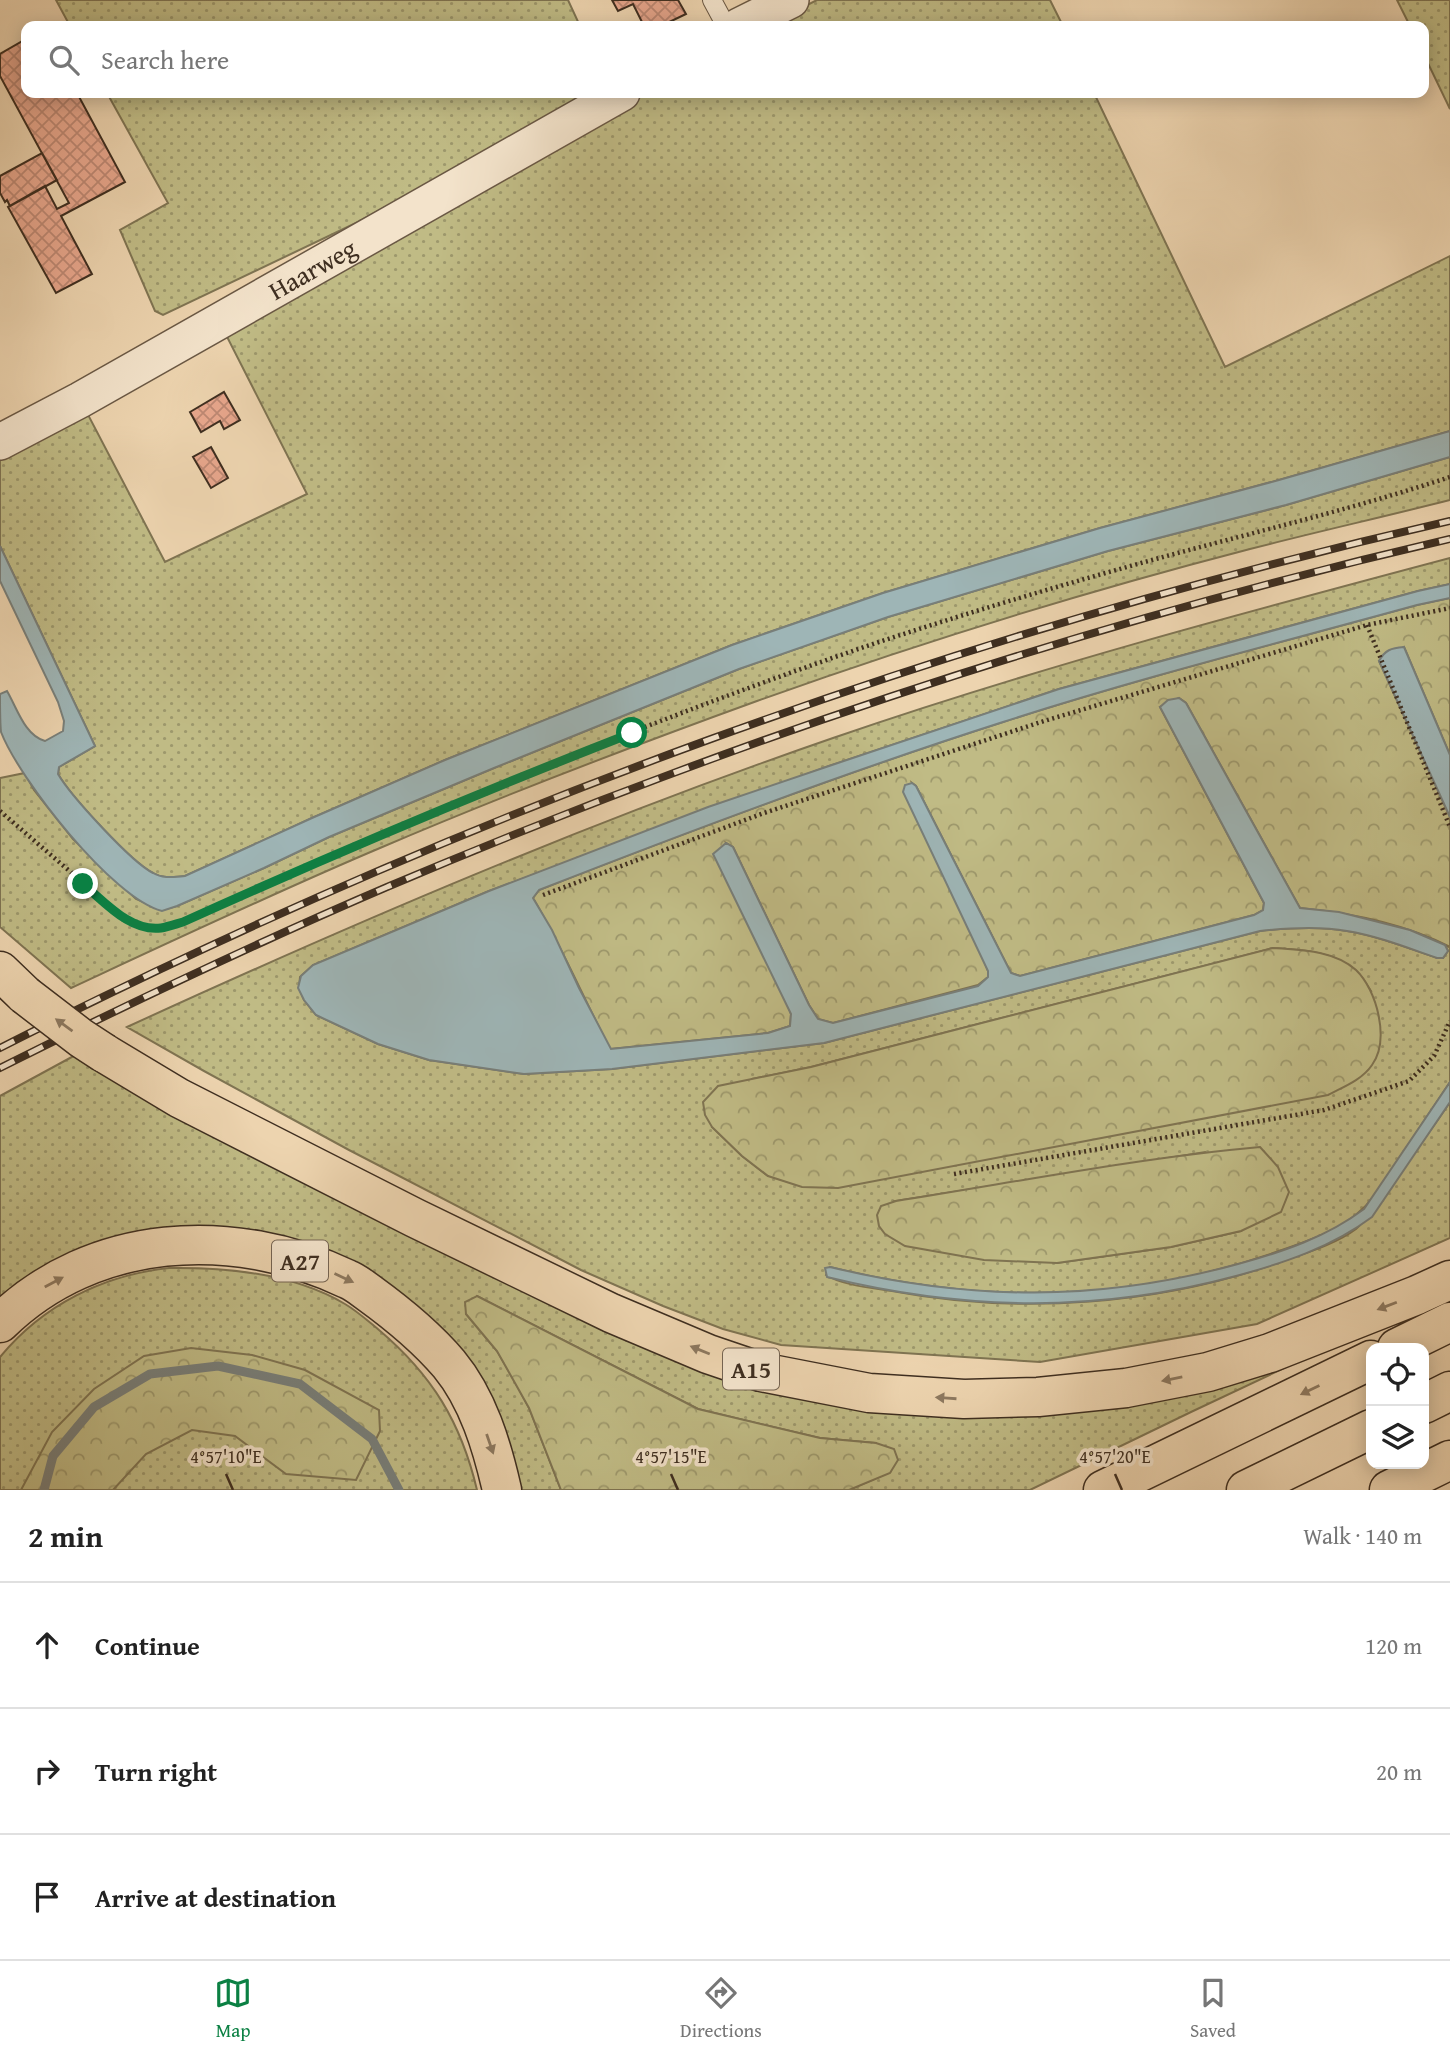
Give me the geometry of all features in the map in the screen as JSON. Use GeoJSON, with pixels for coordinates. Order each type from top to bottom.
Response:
{"type":"FeatureCollection","features":[{"type":"Feature","properties":{"kind":"highway","name":"A15"},"geometry":{"type":"LineString","coordinates":[[13,983],[81,1038],[179,1098],[415,1218],[611,1313],[761,1372],[869,1392],[964,1399],[1038,1397],[1126,1388],[1208,1371],[1270,1353],[1450,1280]]}},
{"type":"Feature","properties":{"kind":"highway","name":"A27"},"geometry":{"type":"LineString","coordinates":[[0,1323],[45,1286],[85,1266],[127,1253],[187,1244],[236,1247],[293,1258],[349,1279],[398,1314],[449,1364],[474,1404],[492,1446],[502,1490]]}},
{"type":"Feature","properties":{"kind":"highway"},"geometry":{"type":"LineString","coordinates":[[1406,1343],[1450,1322]]}},
{"type":"Feature","properties":{"kind":"highway"},"geometry":{"type":"LineString","coordinates":[[1103,1490],[1366,1362]]}},
{"type":"Feature","properties":{"kind":"highway"},"geometry":{"type":"LineString","coordinates":[[1429,1402],[1450,1391]]}},
{"type":"Feature","properties":{"kind":"highway"},"geometry":{"type":"LineString","coordinates":[[1246,1490],[1366,1431]]}},
{"type":"Feature","properties":{"kind":"highway"},"geometry":{"type":"LineString","coordinates":[[1389,1490],[1450,1460]]}},
{"type":"Feature","properties":{"kind":"street"},"geometry":{"type":"LineString","coordinates":[[748,21],[779,3]]}},
{"type":"Feature","properties":{"kind":"street","name":"Haarweg"},"geometry":{"type":"LineString","coordinates":[[0,442],[80,400],[613,98]]}},
{"type":"Feature","properties":{"kind":"lane"},"geometry":{"type":"LineString","coordinates":[[712,0],[723,21]]}},
{"type":"Feature","properties":{"kind":"path"},"geometry":{"type":"LineString","coordinates":[[0,811],[118,913],[147,928],[161,928],[183,922],[331,855],[468,798],[802,669],[1031,594],[1355,506],[1450,477]]}},
{"type":"Feature","properties":{"kind":"path"},"geometry":{"type":"LineString","coordinates":[[543,895],[764,813],[1006,734],[1367,625],[1450,608]]}},
{"type":"Feature","properties":{"kind":"path"},"geometry":{"type":"LineString","coordinates":[[1367,625],[1450,827]]}},
{"type":"Feature","properties":{"kind":"path"},"geometry":{"type":"LineString","coordinates":[[954,1174],[1324,1110],[1409,1081],[1434,1056],[1450,1021]]}},
{"type":"Feature","properties":{"kind":"green space"},"geometry":{"type":"Polygon","coordinates":[[[56,0],[568,0],[578,21],[67,21],[56,0]]]}},
{"type":"Feature","properties":{"kind":"green space"},"geometry":{"type":"Polygon","coordinates":[[[817,0],[1050,0],[1060,21],[776,21],[817,0]]]}},
{"type":"Feature","properties":{"kind":"green space"},"geometry":{"type":"Polygon","coordinates":[[[1397,0],[1450,0],[1450,109],[1429,65],[1429,21],[1408,21],[1397,0]]]}},
{"type":"Feature","properties":{"kind":"green space"},"geometry":{"type":"Polygon","coordinates":[[[110,98],[587,98],[358,222],[163,315],[155,311],[120,230],[168,203],[110,98]]]}},
{"type":"Feature","properties":{"kind":"green space"},"geometry":{"type":"Polygon","coordinates":[[[637,98],[1096,98],[1225,367],[1450,256],[1450,431],[1100,528],[883,593],[732,645],[445,760],[185,876],[164,877],[153,873],[131,856],[75,797],[58,774],[59,767],[95,746],[0,546],[0,452],[84,407],[165,562],[307,494],[222,327],[637,98]]]}},
{"type":"Feature","properties":{"kind":"green space"},"geometry":{"type":"Polygon","coordinates":[[[1450,457],[1450,500],[1188,565],[940,639],[757,701],[427,828],[71,988],[0,927],[0,778],[25,773],[34,790],[73,839],[136,899],[162,910],[177,906],[329,837],[494,768],[739,669],[888,617],[1108,551],[1286,505],[1450,457]]]}},
{"type":"Feature","properties":{"kind":"green space"},"geometry":{"type":"Polygon","coordinates":[[[1450,558],[1450,584],[1059,689],[829,766],[489,891],[313,965],[300,977],[299,988],[304,1000],[316,1015],[378,1044],[429,1060],[524,1074],[612,1069],[824,1043],[1260,931],[1326,928],[1347,931],[1381,939],[1437,958],[1443,958],[1448,951],[1445,945],[1450,947],[1450,1082],[1374,1196],[1354,1216],[1331,1231],[1224,1268],[1168,1281],[1112,1289],[999,1292],[886,1279],[830,1267],[826,1275],[858,1286],[940,1298],[1039,1304],[1139,1296],[1236,1276],[1321,1248],[1356,1229],[1367,1218],[1450,1102],[1450,1238],[1257,1324],[1040,1362],[781,1345],[723,1329],[581,1270],[349,1150],[127,1027],[476,874],[654,803],[833,738],[909,712],[1140,642],[1450,558]],[[1273,948],[811,1067],[752,1079],[712,1127],[768,1176],[1371,991],[1357,971],[1336,958],[1315,952],[1273,948]],[[1205,1152],[896,1201],[1057,1263],[1171,1247],[1241,1231],[1205,1152]]]}},
{"type":"Feature","properties":{"kind":"green space"},"geometry":{"type":"Polygon","coordinates":[[[1450,598],[1450,755],[1404,647],[1379,661],[1450,817],[1450,947],[1414,931],[1377,920],[1300,908],[1186,703],[1179,698],[1160,707],[1264,903],[1263,910],[1254,915],[1020,976],[1011,973],[916,786],[912,783],[988,971],[988,977],[978,985],[833,1023],[818,1019],[733,847],[726,843],[791,1014],[790,1026],[768,1033],[610,1049],[533,898],[539,890],[654,845],[944,741],[1157,676],[1450,598]]]}},
{"type":"Feature","properties":{"kind":"green space"},"geometry":{"type":"Polygon","coordinates":[[[1273,948],[1316,952],[1338,958],[1356,970],[1375,1002],[1379,1016],[1380,1042],[1372,1065],[1352,1083],[1328,1095],[838,1188],[802,1187],[768,1176],[712,1127],[705,1115],[703,1102],[718,1086],[811,1067],[1273,948]]]}},
{"type":"Feature","properties":{"kind":"green space"},"geometry":{"type":"Polygon","coordinates":[[[81,1052],[599,1318],[975,1407],[1369,1328],[1030,1490],[849,1490],[890,1472],[876,1443],[820,1438],[698,1409],[477,1296],[466,1314],[497,1351],[514,1380],[529,1408],[561,1490],[516,1490],[482,1396],[255,1235],[0,1304],[0,1096],[81,1052]]]}},
{"type":"Feature","properties":{"kind":"green space"},"geometry":{"type":"Polygon","coordinates":[[[1260,1147],[1278,1167],[1289,1192],[1281,1212],[1241,1231],[1171,1247],[1057,1263],[984,1260],[905,1246],[885,1234],[879,1226],[877,1215],[881,1206],[896,1201],[1123,1164],[1260,1147]]]}},
{"type":"Feature","properties":{"kind":"green space"},"geometry":{"type":"Polygon","coordinates":[[[169,1268],[260,1274],[325,1294],[354,1310],[398,1347],[442,1401],[462,1443],[477,1490],[0,1490],[0,1357],[35,1322],[76,1296],[121,1278],[169,1268]]]}},
{"type":"Feature","properties":{"kind":"green space"},"geometry":{"type":"Polygon","coordinates":[[[477,1296],[698,1409],[820,1438],[876,1443],[894,1449],[898,1460],[890,1473],[849,1490],[561,1490],[529,1408],[497,1351],[466,1314],[465,1302],[477,1296]]]}},
{"type":"Feature","properties":{"kind":"green space"},"geometry":{"type":"Polygon","coordinates":[[[191,1348],[252,1355],[305,1370],[379,1410],[380,1431],[356,1480],[286,1474],[235,1436],[192,1430],[146,1454],[113,1490],[21,1490],[52,1432],[94,1389],[144,1356],[191,1348]]]}},
{"type":"Feature","properties":{"kind":"water"},"geometry":{"type":"Polygon","coordinates":[[[1450,431],[1450,457],[1286,505],[1108,551],[888,617],[739,669],[329,837],[162,911],[142,902],[119,885],[70,835],[27,778],[1,732],[0,694],[7,691],[27,727],[38,738],[45,741],[63,731],[64,721],[58,702],[0,581],[0,546],[95,746],[59,767],[58,774],[88,812],[131,856],[157,875],[176,877],[185,876],[445,760],[732,645],[883,593],[1100,528],[1450,431]]]}},
{"type":"Feature","properties":{"kind":"water"},"geometry":{"type":"Polygon","coordinates":[[[1450,584],[1450,598],[1106,690],[886,761],[769,802],[539,890],[533,898],[552,930],[611,1049],[768,1033],[790,1026],[791,1014],[713,854],[726,843],[733,847],[818,1019],[833,1023],[978,986],[988,977],[988,971],[903,792],[905,785],[912,783],[916,786],[1011,973],[1020,976],[1254,915],[1263,910],[1264,903],[1160,707],[1168,700],[1179,698],[1186,703],[1300,908],[1339,912],[1410,930],[1445,945],[1448,951],[1443,958],[1347,931],[1304,928],[1260,931],[824,1043],[612,1069],[524,1074],[429,1060],[378,1044],[316,1015],[298,988],[301,976],[313,965],[489,891],[708,807],[1059,689],[1450,584]]]}},
{"type":"Feature","properties":{"kind":"water"},"geometry":{"type":"Polygon","coordinates":[[[1404,647],[1450,755],[1450,817],[1379,661],[1389,650],[1404,647]]]}},
{"type":"Feature","properties":{"kind":"water"},"geometry":{"type":"Polygon","coordinates":[[[1450,1082],[1450,1102],[1372,1217],[1341,1237],[1272,1266],[1185,1288],[1083,1302],[981,1301],[930,1296],[827,1277],[825,1268],[830,1267],[933,1286],[984,1291],[1085,1291],[1186,1276],[1271,1254],[1319,1236],[1364,1209],[1450,1082]]]}},
{"type":"Feature","properties":{"kind":"building"},"geometry":{"type":"Polygon","coordinates":[[[612,0],[678,0],[686,14],[671,21],[642,21],[633,4],[618,11],[612,0]]]}},
{"type":"Feature","properties":{"kind":"building"},"geometry":{"type":"Polygon","coordinates":[[[21,42],[21,98],[80,98],[125,182],[61,216],[92,274],[56,293],[8,207],[45,186],[57,209],[69,203],[0,76],[0,54],[21,42]]]}},
{"type":"Feature","properties":{"kind":"building"},"geometry":{"type":"Polygon","coordinates":[[[42,153],[57,180],[10,206],[0,193],[0,176],[42,153]]]}},
{"type":"Feature","properties":{"kind":"building"},"geometry":{"type":"Polygon","coordinates":[[[224,392],[240,420],[224,429],[220,421],[201,432],[190,412],[224,392]]]}},
{"type":"Feature","properties":{"kind":"building"},"geometry":{"type":"Polygon","coordinates":[[[211,447],[228,478],[211,488],[193,457],[211,447]]]}},
{"type":"Feature","properties":{"kind":"waterway"},"geometry":{"type":"LineString","coordinates":[[44,1490],[53,1456],[94,1407],[150,1374],[218,1366],[300,1384],[372,1439],[399,1490]]}},
{"type":"Feature","properties":{"kind":"railway"},"geometry":{"type":"LineString","coordinates":[[0,1048],[173,963],[349,883],[528,809],[708,740],[891,676],[1076,619],[1262,567],[1450,521]]}},
{"type":"Feature","properties":{"kind":"railway"},"geometry":{"type":"LineString","coordinates":[[0,1068],[192,974],[338,908],[647,783],[911,690],[1045,648],[1179,608],[1450,539]]}},
{"type":"Feature","properties":{"kind":"route"},"geometry":{"type":"LineString","coordinates":[[83,884],[133,923],[147,928],[161,928],[183,922],[331,855],[632,733]]}}]}
